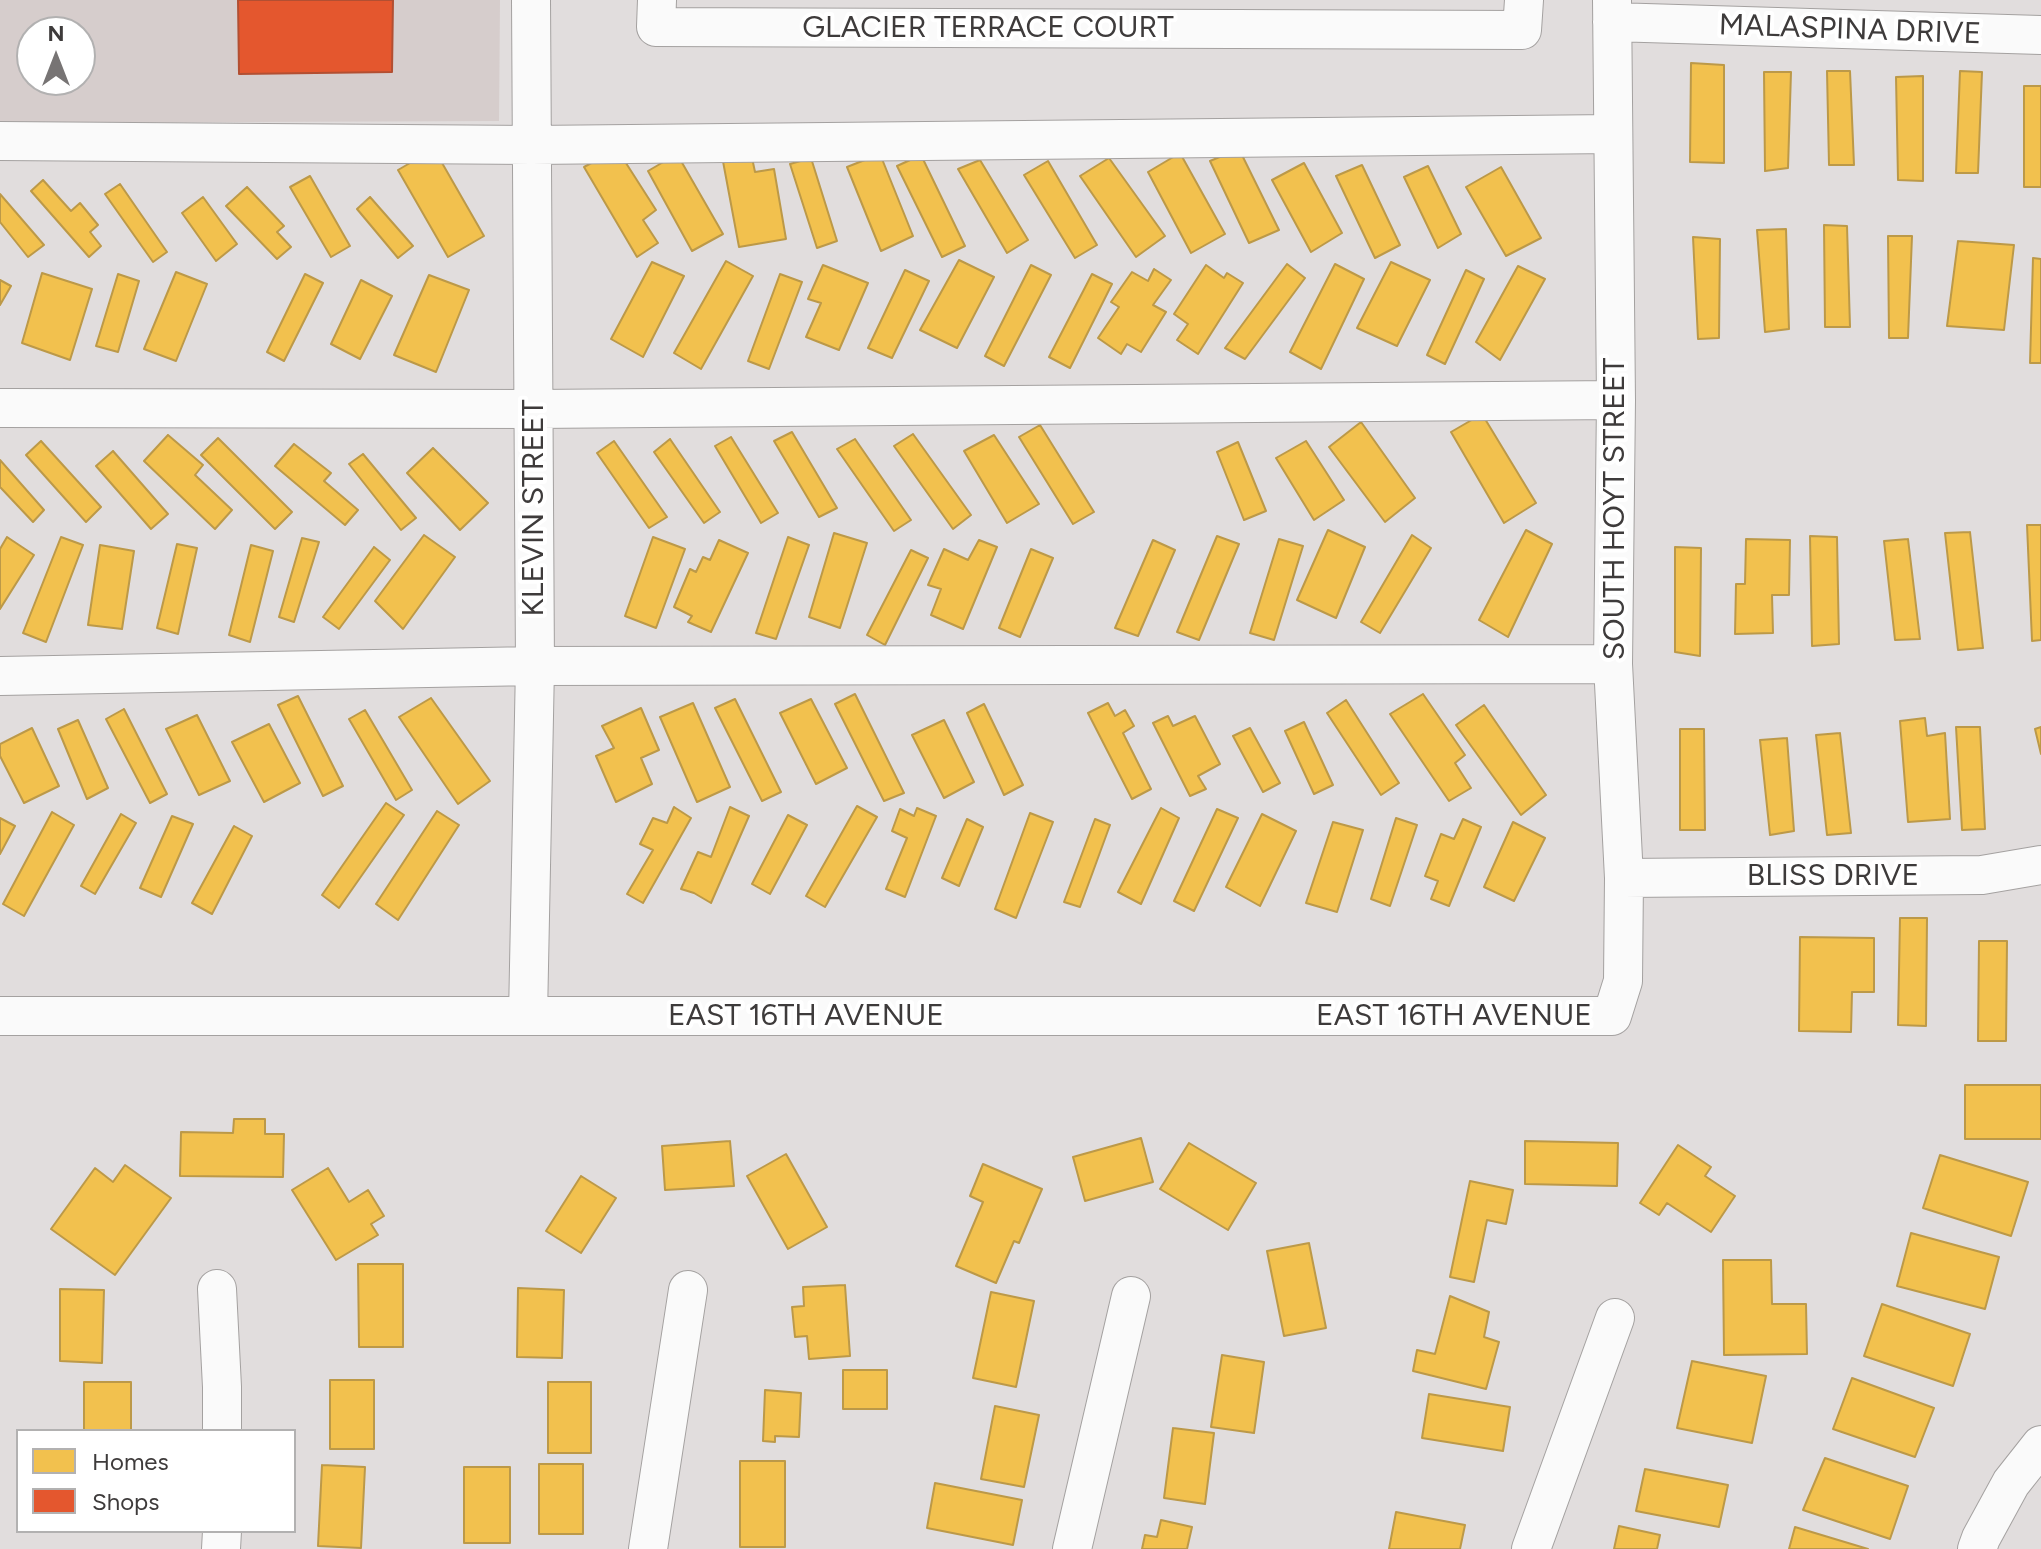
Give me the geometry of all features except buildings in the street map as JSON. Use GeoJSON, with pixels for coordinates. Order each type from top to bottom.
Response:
{"type":"FeatureCollection","features":[{"type":"Feature","properties":{"kind":"street","name":"KLEVIN STREET"},"geometry":{"type":"LineString","coordinates":[[528,1016],[535,666],[531,0]]}},
{"type":"Feature","properties":{"kind":"street","name":"GLACIER TERRACE COURT"},"geometry":{"type":"LineString","coordinates":[[657,0],[656,27],[1346,15],[1522,30],[1524,0]]}},
{"type":"Feature","properties":{"kind":"street","name":"MALASPINA DRIVE"},"geometry":{"type":"LineString","coordinates":[[1612,11],[2041,35]]}},
{"type":"Feature","properties":{"kind":"street","name":"SOUTH HOYT STREET"},"geometry":{"type":"LineString","coordinates":[[1612,11],[1616,400],[1613,664],[1624,878],[1623,981],[1612,1016]]}},
{"type":"Feature","properties":{"kind":"street"},"geometry":{"type":"LineString","coordinates":[[0,141],[532,145],[1613,134]]}},
{"type":"Feature","properties":{"kind":"street"},"geometry":{"type":"LineString","coordinates":[[0,408],[534,409],[1616,400]]}},
{"type":"Feature","properties":{"kind":"street"},"geometry":{"type":"LineString","coordinates":[[0,676],[535,666],[1613,664]]}},
{"type":"Feature","properties":{"kind":"street","name":"BLISS DRIVE"},"geometry":{"type":"LineString","coordinates":[[1624,878],[1982,875],[2041,865]]}},
{"type":"Feature","properties":{"kind":"street","name":"EAST 16TH AVENUE"},"geometry":{"type":"LineString","coordinates":[[0,1016],[1612,1016]]}},
{"type":"Feature","properties":{"kind":"street"},"geometry":{"type":"LineString","coordinates":[[217,1289],[222,1429]]}},
{"type":"Feature","properties":{"kind":"street"},"geometry":{"type":"LineString","coordinates":[[648,1549],[688,1290]]}},
{"type":"Feature","properties":{"kind":"street"},"geometry":{"type":"LineString","coordinates":[[1072,1549],[1131,1296]]}},
{"type":"Feature","properties":{"kind":"street"},"geometry":{"type":"LineString","coordinates":[[1531,1549],[1615,1318]]}},
{"type":"Feature","properties":{"kind":"street"},"geometry":{"type":"LineString","coordinates":[[1977,1549],[2011,1483],[2041,1445]]}},
{"type":"Feature","properties":{"kind":"shaded area"},"geometry":{"type":"Polygon","coordinates":[[[0,0],[500,0],[499,121],[0,123],[0,0]]]}}]}
